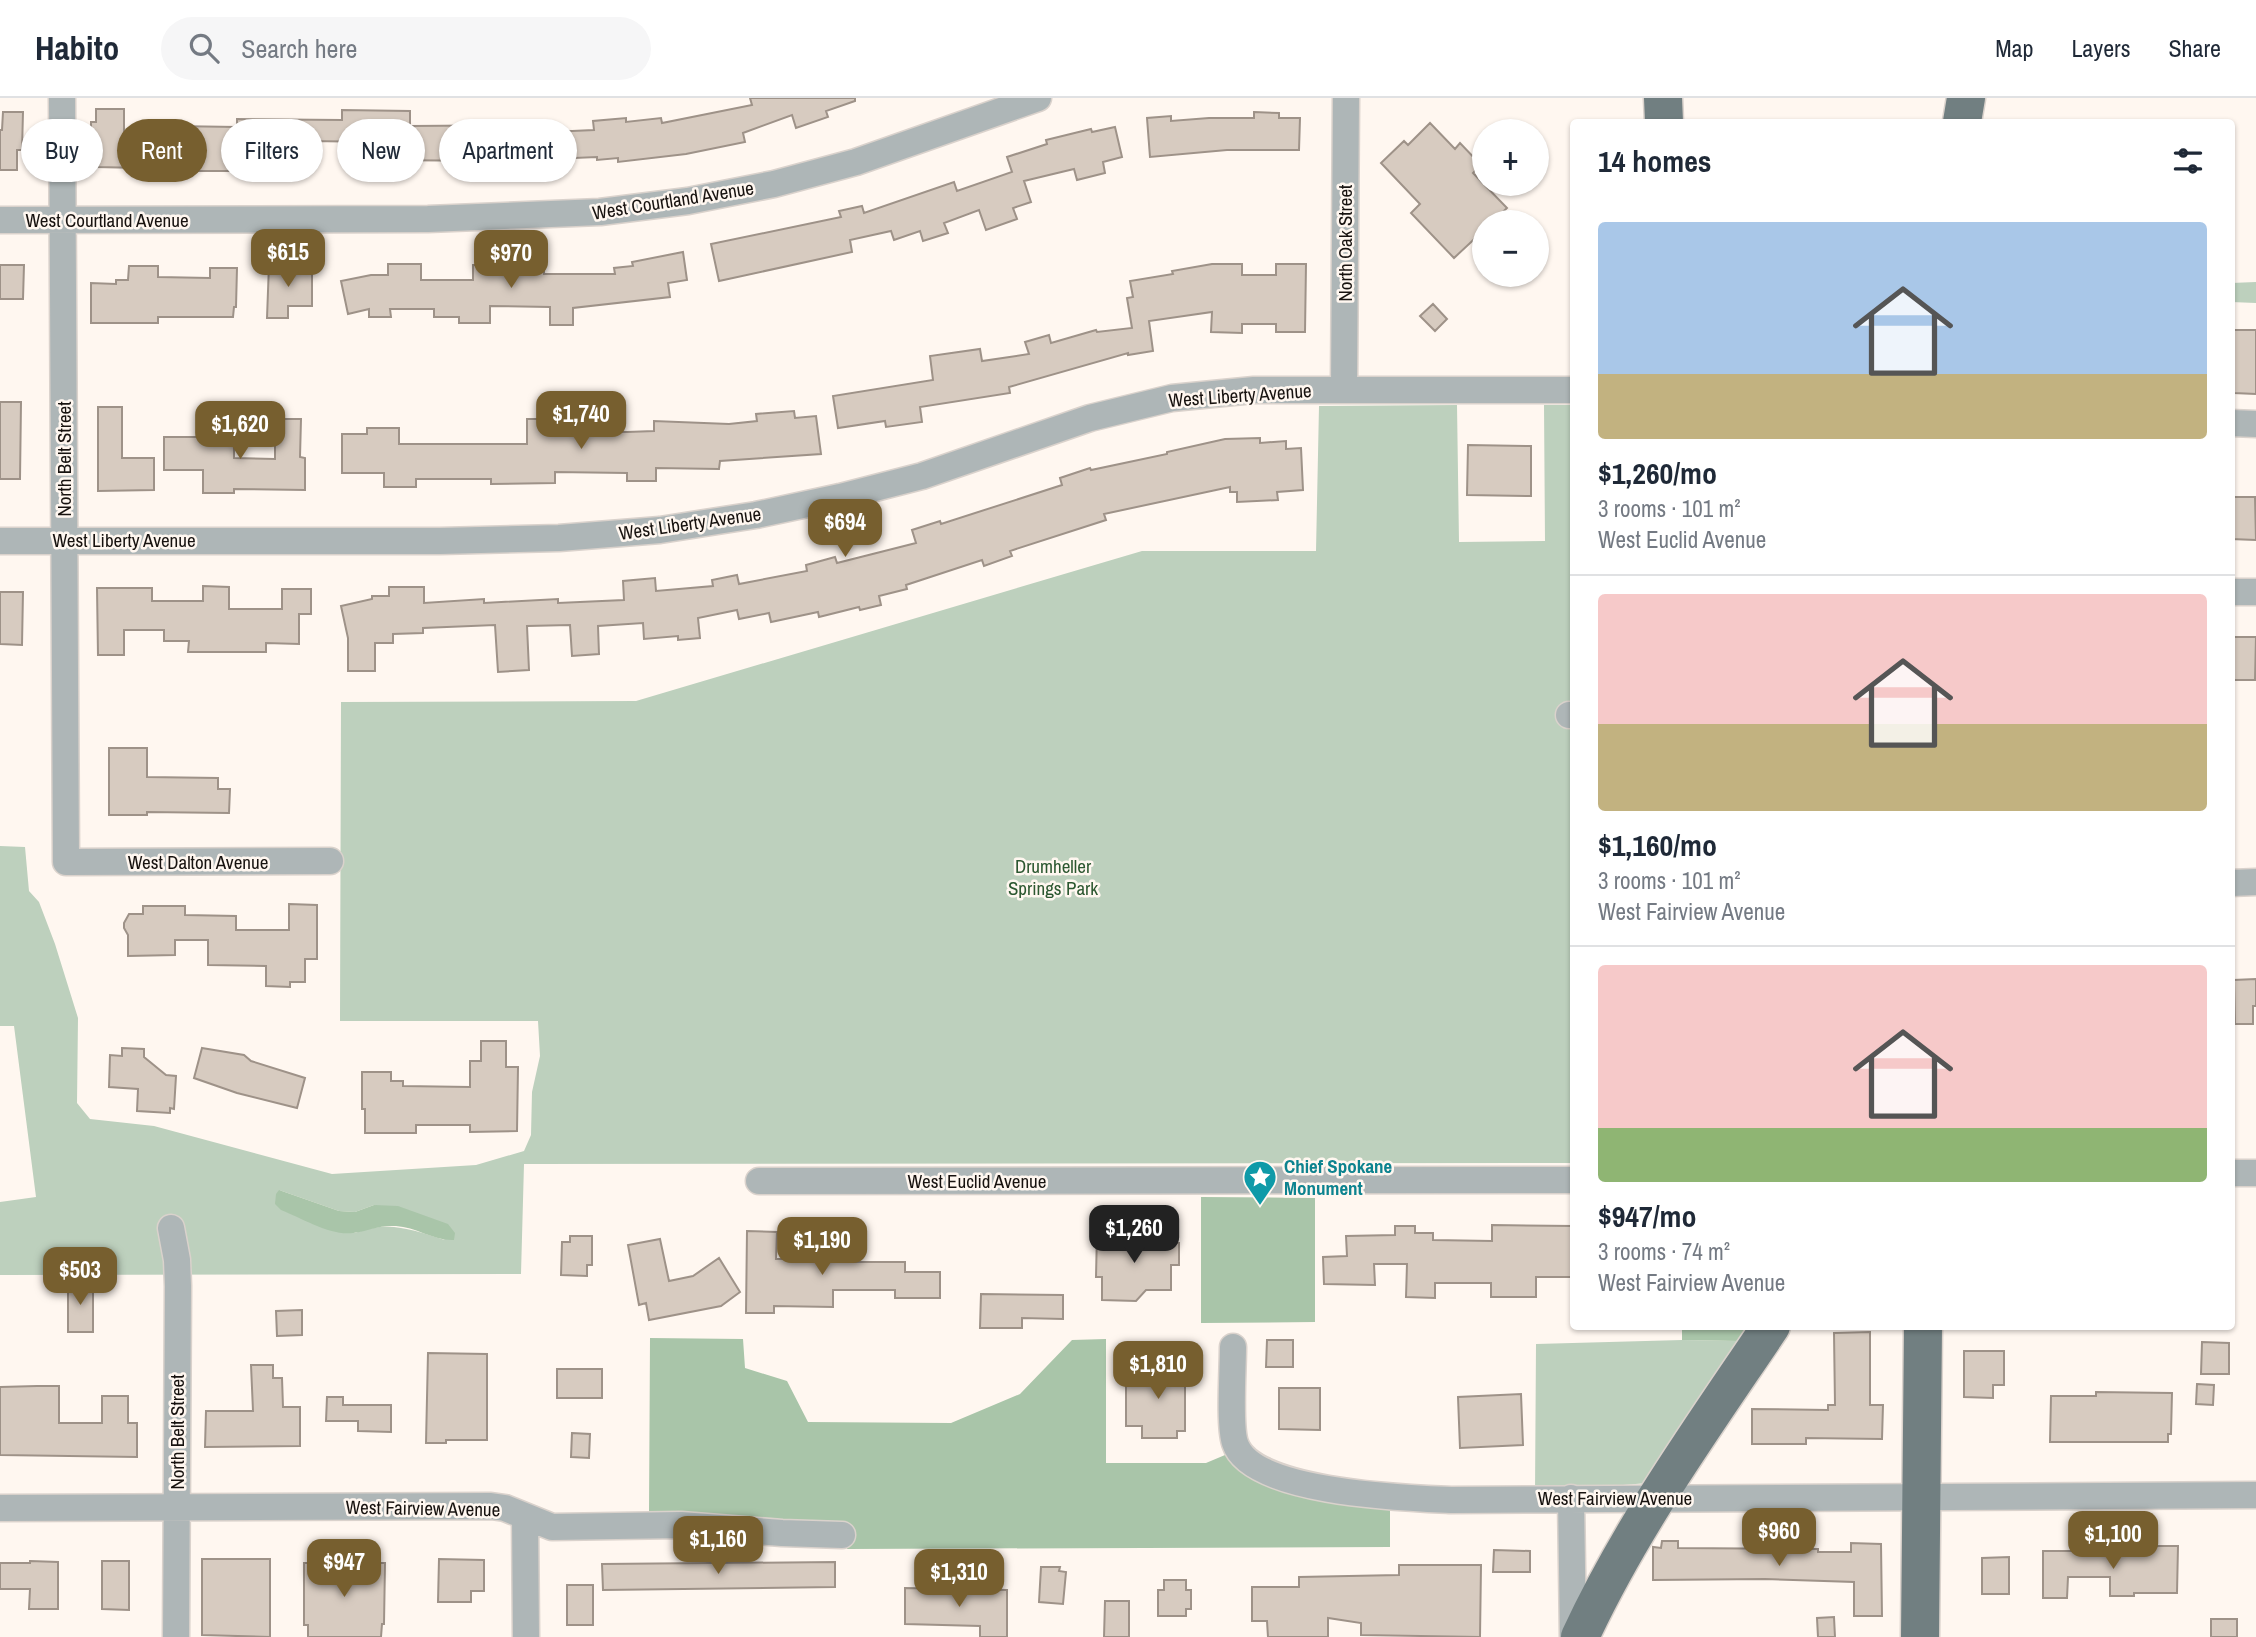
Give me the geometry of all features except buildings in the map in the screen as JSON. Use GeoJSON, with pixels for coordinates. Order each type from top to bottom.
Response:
{"type":"FeatureCollection","features":[{"type":"Feature","properties":{"kind":"main road"},"geometry":{"type":"LineString","coordinates":[[1663,98],[1664,119]]}},
{"type":"Feature","properties":{"kind":"main road"},"geometry":{"type":"LineString","coordinates":[[1962,119],[1966,98]]}},
{"type":"Feature","properties":{"kind":"main road"},"geometry":{"type":"LineString","coordinates":[[1580,1637],[1602,1592],[1657,1498],[1768,1330]]}},
{"type":"Feature","properties":{"kind":"main road"},"geometry":{"type":"LineString","coordinates":[[1920,1637],[1923,1330]]}},
{"type":"Feature","properties":{"kind":"street","name":"North Belt Street"},"geometry":{"type":"LineString","coordinates":[[62,98],[66,862]]}},
{"type":"Feature","properties":{"kind":"street","name":"West Courtland Avenue"},"geometry":{"type":"LineString","coordinates":[[0,220],[466,218],[625,209],[688,201],[774,184],[856,162],[1038,98]]}},
{"type":"Feature","properties":{"kind":"street","name":"North Oak Street"},"geometry":{"type":"LineString","coordinates":[[1344,388],[1346,98]]}},
{"type":"Feature","properties":{"kind":"street","name":"West Liberty Avenue"},"geometry":{"type":"LineString","coordinates":[[0,541],[493,540],[660,530],[756,515],[922,476],[1090,418],[1172,398],[1254,390],[1344,388],[1570,390]]}},
{"type":"Feature","properties":{"kind":"street"},"geometry":{"type":"LineString","coordinates":[[2235,423],[2256,424]]}},
{"type":"Feature","properties":{"kind":"street"},"geometry":{"type":"LineString","coordinates":[[2235,592],[2256,592]]}},
{"type":"Feature","properties":{"kind":"street","name":"West Dalton Avenue"},"geometry":{"type":"LineString","coordinates":[[66,862],[330,861]]}},
{"type":"Feature","properties":{"kind":"street"},"geometry":{"type":"LineString","coordinates":[[2235,883],[2256,882]]}},
{"type":"Feature","properties":{"kind":"street"},"geometry":{"type":"LineString","coordinates":[[2235,1173],[2256,1173]]}},
{"type":"Feature","properties":{"kind":"street","name":"West Euclid Avenue"},"geometry":{"type":"LineString","coordinates":[[759,1181],[1570,1180]]}},
{"type":"Feature","properties":{"kind":"street","name":"North Belt Street"},"geometry":{"type":"LineString","coordinates":[[171,1228],[178,1273],[176,1637]]}},
{"type":"Feature","properties":{"kind":"street","name":"West Fairview Avenue"},"geometry":{"type":"LineString","coordinates":[[1233,1347],[1233,1435],[1237,1449],[1250,1463],[1272,1473],[1318,1487],[1354,1493],[1421,1499],[2256,1495]]}},
{"type":"Feature","properties":{"kind":"street"},"geometry":{"type":"LineString","coordinates":[[1571,1499],[1573,1637]]}},
{"type":"Feature","properties":{"kind":"street","name":"West Fairview Avenue"},"geometry":{"type":"LineString","coordinates":[[0,1508],[491,1506],[505,1508],[552,1527],[681,1525],[782,1534],[842,1535]]}},
{"type":"Feature","properties":{"kind":"street"},"geometry":{"type":"LineString","coordinates":[[525,1517],[526,1637]]}},
{"type":"Feature","properties":{"kind":"green space"},"geometry":{"type":"Polygon","coordinates":[[[2256,282],[2256,303],[2235,302],[2235,283],[2256,282]]]}},
{"type":"Feature","properties":{"kind":"green space","name":"Drumheller Springs Park"},"geometry":{"type":"Polygon","coordinates":[[[1457,405],[1459,542],[1545,541],[1544,405],[1570,405],[1570,1163],[524,1164],[521,1274],[0,1275],[0,1202],[36,1197],[14,1026],[0,1026],[0,846],[25,847],[29,891],[39,902],[78,1018],[77,1103],[90,1119],[154,1126],[332,1174],[476,1165],[524,1151],[531,1135],[532,1092],[540,1056],[538,1021],[340,1021],[341,702],[636,701],[1142,551],[1316,551],[1319,406],[1457,405]],[[279,1190],[355,1233],[390,1227],[445,1240],[374,1205],[355,1212],[339,1211],[279,1190]]]}},
{"type":"Feature","properties":{"kind":"green space"},"geometry":{"type":"Polygon","coordinates":[[[279,1190],[339,1211],[355,1212],[374,1205],[398,1206],[448,1224],[455,1233],[454,1240],[396,1226],[353,1233],[335,1232],[281,1210],[275,1204],[279,1190]]]}},
{"type":"Feature","properties":{"kind":"green space"},"geometry":{"type":"Polygon","coordinates":[[[1201,1197],[1315,1198],[1315,1322],[1201,1323],[1201,1197]]]}},
{"type":"Feature","properties":{"kind":"green space"},"geometry":{"type":"Polygon","coordinates":[[[1682,1330],[1747,1330],[1738,1341],[1682,1340],[1682,1330]]]}},
{"type":"Feature","properties":{"kind":"green space"},"geometry":{"type":"Polygon","coordinates":[[[650,1338],[743,1339],[745,1368],[787,1381],[808,1422],[951,1423],[1020,1394],[1072,1340],[1106,1339],[1106,1463],[1206,1463],[1225,1455],[1241,1470],[1288,1488],[1390,1510],[1390,1547],[847,1549],[845,1526],[649,1515],[650,1338]]]}},
{"type":"Feature","properties":{"kind":"green space"},"geometry":{"type":"Polygon","coordinates":[[[1738,1341],[1648,1483],[1535,1492],[1536,1344],[1738,1341]]]}},
{"type":"Feature","properties":{"kind":"place","name":"Chief Spokane Monument"},"geometry":{"type":"Point","coordinates":[1260,1207]}}]}
